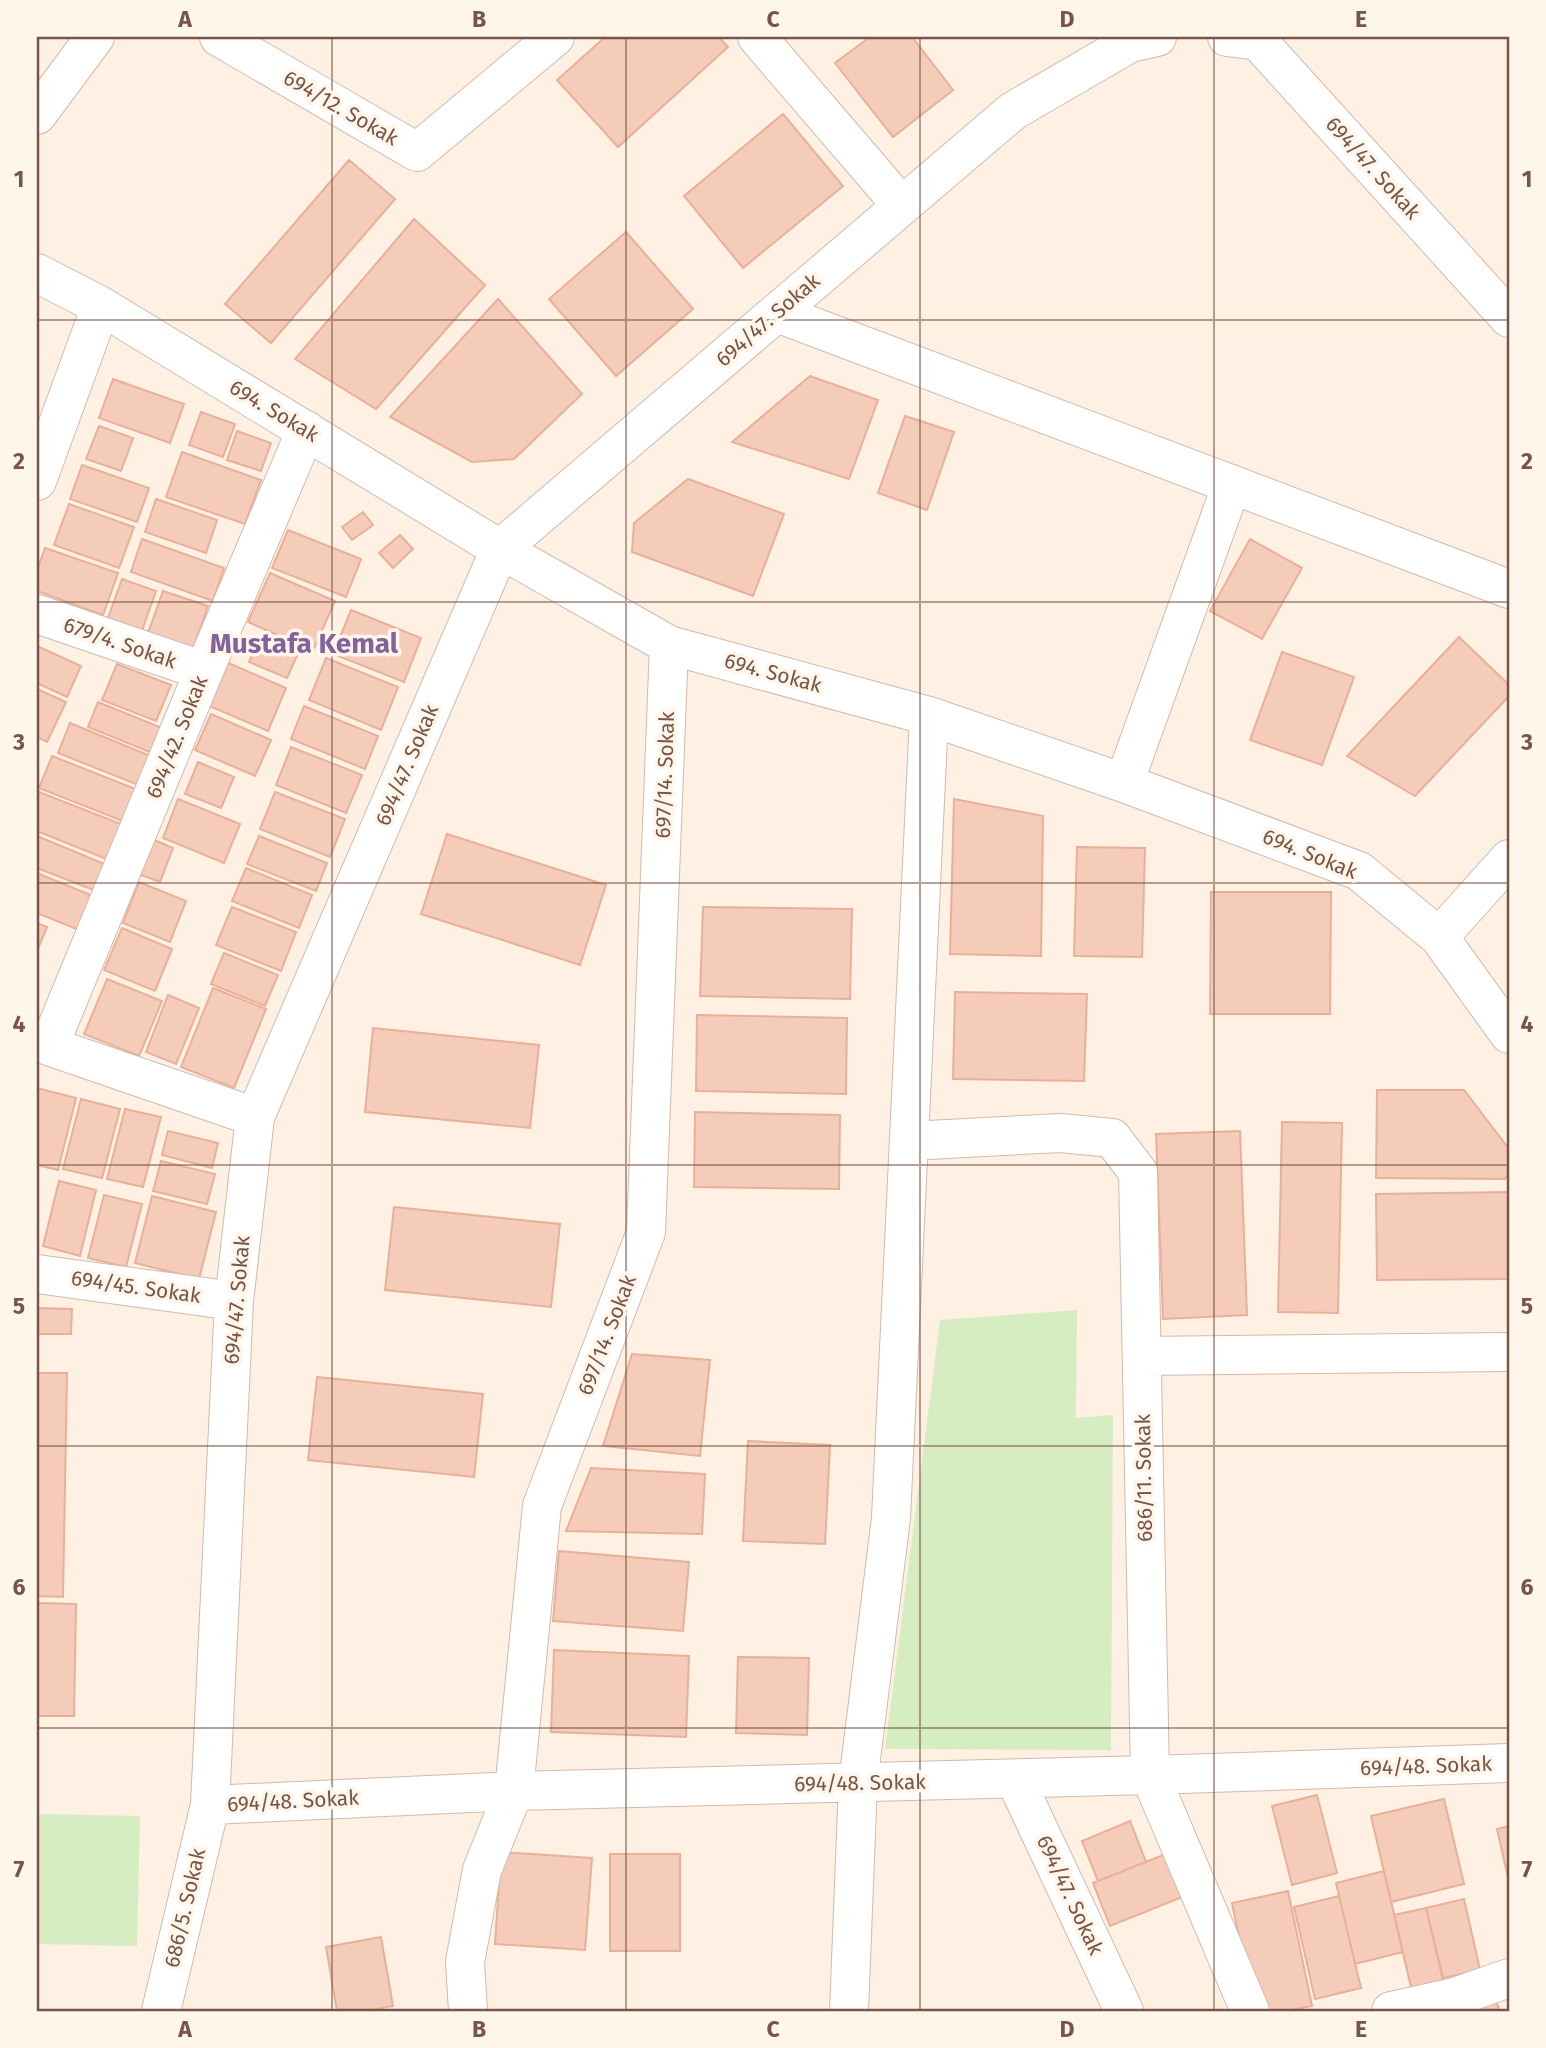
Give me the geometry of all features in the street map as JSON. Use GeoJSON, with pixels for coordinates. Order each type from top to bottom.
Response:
{"type":"FeatureCollection","features":[{"type":"Feature","properties":{"kind":"street"},"geometry":{"type":"LineString","coordinates":[[37,115],[95,37]]}},
{"type":"Feature","properties":{"kind":"street","name":"694/12. Sokak"},"geometry":{"type":"LineString","coordinates":[[219,37],[417,152],[555,37]]}},
{"type":"Feature","properties":{"kind":"street"},"geometry":{"type":"LineString","coordinates":[[757,37],[902,206]]}},
{"type":"Feature","properties":{"kind":"street","name":"694/47. Sokak"},"geometry":{"type":"LineString","coordinates":[[210,1805],[234,1301],[255,1116],[500,550],[1013,111],[1130,43],[1157,37]]}},
{"type":"Feature","properties":{"kind":"street","name":"694/47. Sokak"},"geometry":{"type":"LineString","coordinates":[[1227,37],[1258,41],[1509,318]]}},
{"type":"Feature","properties":{"kind":"street","name":"694. Sokak"},"geometry":{"type":"LineString","coordinates":[[37,273],[101,306],[500,550],[669,645],[929,716],[1124,783],[1359,871],[1439,937],[1509,1034]]}},
{"type":"Feature","properties":{"kind":"street"},"geometry":{"type":"LineString","coordinates":[[37,481],[51,399],[101,306]]}},
{"type":"Feature","properties":{"kind":"street"},"geometry":{"type":"LineString","coordinates":[[777,313],[1509,589]]}},
{"type":"Feature","properties":{"kind":"street","name":"694/42. Sokak"},"geometry":{"type":"LineString","coordinates":[[43,1044],[306,430]]}},
{"type":"Feature","properties":{"kind":"street"},"geometry":{"type":"LineString","coordinates":[[1124,783],[1233,484]]}},
{"type":"Feature","properties":{"kind":"street","name":"679/4. Sokak"},"geometry":{"type":"LineString","coordinates":[[37,614],[204,671]]}},
{"type":"Feature","properties":{"kind":"street","name":"697/14. Sokak"},"geometry":{"type":"LineString","coordinates":[[468,2011],[465,1962],[482,1870],[514,1791],[542,1506],[646,1232],[669,645]]}},
{"type":"Feature","properties":{"kind":"street"},"geometry":{"type":"LineString","coordinates":[[849,2011],[858,1783],[891,1518],[929,716]]}},
{"type":"Feature","properties":{"kind":"street"},"geometry":{"type":"LineString","coordinates":[[1439,937],[1509,859]]}},
{"type":"Feature","properties":{"kind":"street"},"geometry":{"type":"LineString","coordinates":[[43,1044],[255,1116]]}},
{"type":"Feature","properties":{"kind":"street","name":"686/11. Sokak"},"geometry":{"type":"LineString","coordinates":[[909,1141],[1060,1133],[1112,1138],[1138,1172],[1150,1775],[1250,2011]]}},
{"type":"Feature","properties":{"kind":"street","name":"694/45. Sokak"},"geometry":{"type":"LineString","coordinates":[[37,1274],[234,1301]]}},
{"type":"Feature","properties":{"kind":"street"},"geometry":{"type":"LineString","coordinates":[[1142,1356],[1509,1352]]}},
{"type":"Feature","properties":{"kind":"street","name":"694/48. Sokak"},"geometry":{"type":"LineString","coordinates":[[210,1805],[514,1791],[1509,1763]]}},
{"type":"Feature","properties":{"kind":"street","name":"694/47. Sokak"},"geometry":{"type":"LineString","coordinates":[[1015,1779],[1124,2011]]}},
{"type":"Feature","properties":{"kind":"street","name":"686/5. Sokak"},"geometry":{"type":"LineString","coordinates":[[161,2011],[210,1805]]}},
{"type":"Feature","properties":{"kind":"street"},"geometry":{"type":"LineString","coordinates":[[1391,2011],[1455,1997],[1509,1978]]}},
{"type":"Feature","properties":{"kind":"green space"},"geometry":{"type":"Polygon","coordinates":[[[1077,1310],[1076,1418],[1113,1415],[1111,1750],[885,1749],[940,1320],[1077,1310]]]}},
{"type":"Feature","properties":{"kind":"green space"},"geometry":{"type":"Polygon","coordinates":[[[37,1814],[140,1816],[137,1946],[37,1944],[37,1814]]]}},
{"type":"Feature","properties":{"kind":"building"},"geometry":{"type":"Polygon","coordinates":[[[605,37],[719,37],[728,47],[618,147],[557,80],[605,37]]]}},
{"type":"Feature","properties":{"kind":"building"},"geometry":{"type":"Polygon","coordinates":[[[870,37],[912,37],[953,90],[893,137],[835,63],[870,37]]]}},
{"type":"Feature","properties":{"kind":"building"},"geometry":{"type":"Polygon","coordinates":[[[783,114],[843,186],[743,268],[684,196],[783,114]]]}},
{"type":"Feature","properties":{"kind":"building"},"geometry":{"type":"Polygon","coordinates":[[[349,160],[395,199],[271,343],[225,304],[349,160]]]}},
{"type":"Feature","properties":{"kind":"building"},"geometry":{"type":"Polygon","coordinates":[[[414,219],[485,285],[376,409],[295,359],[414,219]]]}},
{"type":"Feature","properties":{"kind":"building"},"geometry":{"type":"Polygon","coordinates":[[[626,232],[693,309],[616,376],[549,299],[626,232]]]}},
{"type":"Feature","properties":{"kind":"building"},"geometry":{"type":"Polygon","coordinates":[[[498,299],[582,394],[514,459],[472,462],[390,417],[498,299]]]}},
{"type":"Feature","properties":{"kind":"building"},"geometry":{"type":"Polygon","coordinates":[[[810,376],[878,400],[849,479],[732,442],[810,376]]]}},
{"type":"Feature","properties":{"kind":"building"},"geometry":{"type":"Polygon","coordinates":[[[113,379],[184,404],[170,443],[99,418],[113,379]]]}},
{"type":"Feature","properties":{"kind":"building"},"geometry":{"type":"Polygon","coordinates":[[[201,412],[235,424],[223,457],[189,445],[201,412]]]}},
{"type":"Feature","properties":{"kind":"building"},"geometry":{"type":"Polygon","coordinates":[[[905,416],[954,432],[927,510],[878,493],[905,416]]]}},
{"type":"Feature","properties":{"kind":"building"},"geometry":{"type":"Polygon","coordinates":[[[99,426],[133,438],[121,471],[86,459],[99,426]]]}},
{"type":"Feature","properties":{"kind":"building"},"geometry":{"type":"Polygon","coordinates":[[[237,431],[271,443],[261,471],[227,460],[237,431]]]}},
{"type":"Feature","properties":{"kind":"building"},"geometry":{"type":"Polygon","coordinates":[[[182,452],[261,480],[245,524],[166,497],[182,452]]]}},
{"type":"Feature","properties":{"kind":"building"},"geometry":{"type":"Polygon","coordinates":[[[82,465],[149,488],[137,522],[70,499],[82,465]]]}},
{"type":"Feature","properties":{"kind":"building"},"geometry":{"type":"Polygon","coordinates":[[[688,479],[784,514],[753,596],[632,552],[634,523],[688,479]]]}},
{"type":"Feature","properties":{"kind":"building"},"geometry":{"type":"Polygon","coordinates":[[[156,499],[217,520],[206,553],[145,532],[156,499]]]}},
{"type":"Feature","properties":{"kind":"building"},"geometry":{"type":"Polygon","coordinates":[[[69,504],[134,527],[119,568],[54,545],[69,504]]]}},
{"type":"Feature","properties":{"kind":"building"},"geometry":{"type":"Polygon","coordinates":[[[363,512],[373,525],[352,540],[342,527],[363,512]]]}},
{"type":"Feature","properties":{"kind":"building"},"geometry":{"type":"Polygon","coordinates":[[[288,530],[361,559],[346,597],[272,568],[288,530]]]}},
{"type":"Feature","properties":{"kind":"building"},"geometry":{"type":"Polygon","coordinates":[[[400,535],[413,549],[393,568],[379,553],[400,535]]]}},
{"type":"Feature","properties":{"kind":"building"},"geometry":{"type":"Polygon","coordinates":[[[142,539],[224,568],[213,601],[131,572],[142,539]]]}},
{"type":"Feature","properties":{"kind":"building"},"geometry":{"type":"Polygon","coordinates":[[[1250,539],[1302,568],[1262,639],[1210,611],[1250,539]]]}},
{"type":"Feature","properties":{"kind":"building"},"geometry":{"type":"Polygon","coordinates":[[[45,548],[118,573],[103,615],[37,591],[37,571],[45,548]]]}},
{"type":"Feature","properties":{"kind":"building"},"geometry":{"type":"Polygon","coordinates":[[[270,573],[335,601],[313,651],[248,622],[270,573]]]}},
{"type":"Feature","properties":{"kind":"building"},"geometry":{"type":"Polygon","coordinates":[[[122,579],[156,591],[141,633],[107,621],[122,579]]]}},
{"type":"Feature","properties":{"kind":"building"},"geometry":{"type":"Polygon","coordinates":[[[163,591],[208,606],[192,652],[147,636],[163,591]]]}},
{"type":"Feature","properties":{"kind":"building"},"geometry":{"type":"Polygon","coordinates":[[[351,610],[421,638],[404,682],[333,654],[351,610]]]}},
{"type":"Feature","properties":{"kind":"building"},"geometry":{"type":"Polygon","coordinates":[[[262,633],[300,649],[287,678],[249,662],[262,633]]]}},
{"type":"Feature","properties":{"kind":"building"},"geometry":{"type":"Polygon","coordinates":[[[1459,637],[1509,685],[1509,696],[1415,796],[1347,756],[1459,637]]]}},
{"type":"Feature","properties":{"kind":"building"},"geometry":{"type":"Polygon","coordinates":[[[37,646],[81,666],[67,697],[37,683],[37,646]]]}},
{"type":"Feature","properties":{"kind":"building"},"geometry":{"type":"Polygon","coordinates":[[[1282,652],[1354,677],[1322,765],[1250,740],[1282,652]]]}},
{"type":"Feature","properties":{"kind":"building"},"geometry":{"type":"Polygon","coordinates":[[[326,658],[398,687],[381,730],[309,700],[326,658]]]}},
{"type":"Feature","properties":{"kind":"building"},"geometry":{"type":"Polygon","coordinates":[[[226,662],[286,688],[268,731],[207,705],[226,662]]]}},
{"type":"Feature","properties":{"kind":"building"},"geometry":{"type":"Polygon","coordinates":[[[117,664],[171,685],[156,721],[102,700],[117,664]]]}},
{"type":"Feature","properties":{"kind":"building"},"geometry":{"type":"Polygon","coordinates":[[[37,689],[66,702],[47,742],[37,737],[37,689]]]}},
{"type":"Feature","properties":{"kind":"building"},"geometry":{"type":"Polygon","coordinates":[[[98,702],[167,730],[157,755],[88,727],[98,702]]]}},
{"type":"Feature","properties":{"kind":"building"},"geometry":{"type":"Polygon","coordinates":[[[304,706],[378,736],[365,769],[291,739],[304,706]]]}},
{"type":"Feature","properties":{"kind":"building"},"geometry":{"type":"Polygon","coordinates":[[[211,714],[271,740],[255,776],[195,750],[211,714]]]}},
{"type":"Feature","properties":{"kind":"building"},"geometry":{"type":"Polygon","coordinates":[[[70,723],[153,757],[141,786],[58,753],[70,723]]]}},
{"type":"Feature","properties":{"kind":"building"},"geometry":{"type":"Polygon","coordinates":[[[291,747],[362,775],[346,813],[276,785],[291,747]]]}},
{"type":"Feature","properties":{"kind":"building"},"geometry":{"type":"Polygon","coordinates":[[[52,756],[138,790],[125,822],[39,788],[52,756]]]}},
{"type":"Feature","properties":{"kind":"building"},"geometry":{"type":"Polygon","coordinates":[[[198,762],[234,777],[221,808],[185,794],[198,762]]]}},
{"type":"Feature","properties":{"kind":"building"},"geometry":{"type":"Polygon","coordinates":[[[39,792],[126,826],[111,861],[37,831],[39,792]]]}},
{"type":"Feature","properties":{"kind":"building"},"geometry":{"type":"Polygon","coordinates":[[[275,792],[345,819],[330,857],[260,829],[275,792]]]}},
{"type":"Feature","properties":{"kind":"building"},"geometry":{"type":"Polygon","coordinates":[[[178,799],[240,824],[224,863],[163,838],[178,799]]]}},
{"type":"Feature","properties":{"kind":"building"},"geometry":{"type":"Polygon","coordinates":[[[954,799],[1043,816],[1041,956],[950,954],[954,799]]]}},
{"type":"Feature","properties":{"kind":"building"},"geometry":{"type":"Polygon","coordinates":[[[447,834],[606,885],[580,965],[421,914],[447,834]]]}},
{"type":"Feature","properties":{"kind":"building"},"geometry":{"type":"Polygon","coordinates":[[[37,836],[107,865],[96,891],[37,868],[37,836]]]}},
{"type":"Feature","properties":{"kind":"building"},"geometry":{"type":"Polygon","coordinates":[[[259,836],[327,863],[316,891],[247,864],[259,836]]]}},
{"type":"Feature","properties":{"kind":"building"},"geometry":{"type":"Polygon","coordinates":[[[152,839],[173,848],[160,882],[138,874],[152,839]]]}},
{"type":"Feature","properties":{"kind":"building"},"geometry":{"type":"Polygon","coordinates":[[[1077,847],[1145,848],[1142,957],[1074,956],[1077,847]]]}},
{"type":"Feature","properties":{"kind":"building"},"geometry":{"type":"Polygon","coordinates":[[[246,868],[312,895],[299,928],[232,901],[246,868]]]}},
{"type":"Feature","properties":{"kind":"building"},"geometry":{"type":"Polygon","coordinates":[[[37,873],[93,896],[79,930],[37,913],[37,873]]]}},
{"type":"Feature","properties":{"kind":"building"},"geometry":{"type":"Polygon","coordinates":[[[139,882],[186,901],[170,942],[123,923],[139,882]]]}},
{"type":"Feature","properties":{"kind":"building"},"geometry":{"type":"Polygon","coordinates":[[[1211,892],[1331,892],[1330,1014],[1210,1014],[1211,892]]]}},
{"type":"Feature","properties":{"kind":"building"},"geometry":{"type":"Polygon","coordinates":[[[232,907],[296,932],[281,971],[216,945],[232,907]]]}},
{"type":"Feature","properties":{"kind":"building"},"geometry":{"type":"Polygon","coordinates":[[[703,907],[852,909],[850,999],[700,996],[703,907]]]}},
{"type":"Feature","properties":{"kind":"building"},"geometry":{"type":"Polygon","coordinates":[[[37,923],[47,927],[37,951],[37,923]]]}},
{"type":"Feature","properties":{"kind":"building"},"geometry":{"type":"Polygon","coordinates":[[[122,928],[172,949],[155,991],[104,970],[122,928]]]}},
{"type":"Feature","properties":{"kind":"building"},"geometry":{"type":"Polygon","coordinates":[[[224,953],[278,975],[265,1006],[211,984],[224,953]]]}},
{"type":"Feature","properties":{"kind":"building"},"geometry":{"type":"Polygon","coordinates":[[[107,979],[162,1001],[139,1056],[84,1034],[107,979]]]}},
{"type":"Feature","properties":{"kind":"building"},"geometry":{"type":"Polygon","coordinates":[[[213,988],[266,1009],[234,1088],[181,1067],[213,988]]]}},
{"type":"Feature","properties":{"kind":"building"},"geometry":{"type":"Polygon","coordinates":[[[955,992],[1087,994],[1084,1081],[953,1079],[955,992]]]}},
{"type":"Feature","properties":{"kind":"building"},"geometry":{"type":"Polygon","coordinates":[[[168,995],[199,1008],[176,1064],[146,1052],[168,995]]]}},
{"type":"Feature","properties":{"kind":"building"},"geometry":{"type":"Polygon","coordinates":[[[697,1015],[847,1018],[846,1094],[696,1091],[697,1015]]]}},
{"type":"Feature","properties":{"kind":"building"},"geometry":{"type":"Polygon","coordinates":[[[373,1028],[539,1045],[530,1128],[365,1112],[373,1028]]]}},
{"type":"Feature","properties":{"kind":"building"},"geometry":{"type":"Polygon","coordinates":[[[37,1088],[76,1098],[58,1170],[37,1165],[37,1088]]]}},
{"type":"Feature","properties":{"kind":"building"},"geometry":{"type":"Polygon","coordinates":[[[1377,1090],[1464,1090],[1509,1149],[1509,1172],[1505,1179],[1376,1178],[1377,1090]]]}},
{"type":"Feature","properties":{"kind":"building"},"geometry":{"type":"Polygon","coordinates":[[[81,1099],[120,1109],[102,1178],[63,1169],[81,1099]]]}},
{"type":"Feature","properties":{"kind":"building"},"geometry":{"type":"Polygon","coordinates":[[[125,1109],[161,1117],[143,1187],[107,1179],[125,1109]]]}},
{"type":"Feature","properties":{"kind":"building"},"geometry":{"type":"Polygon","coordinates":[[[695,1112],[840,1115],[839,1189],[694,1187],[695,1112]]]}},
{"type":"Feature","properties":{"kind":"building"},"geometry":{"type":"Polygon","coordinates":[[[1282,1122],[1342,1123],[1338,1313],[1278,1312],[1282,1122]]]}},
{"type":"Feature","properties":{"kind":"building"},"geometry":{"type":"Polygon","coordinates":[[[168,1131],[218,1143],[212,1168],[162,1155],[168,1131]]]}},
{"type":"Feature","properties":{"kind":"building"},"geometry":{"type":"Polygon","coordinates":[[[1240,1131],[1247,1315],[1163,1319],[1156,1134],[1240,1131]]]}},
{"type":"Feature","properties":{"kind":"building"},"geometry":{"type":"Polygon","coordinates":[[[161,1161],[215,1174],[207,1204],[153,1191],[161,1161]]]}},
{"type":"Feature","properties":{"kind":"building"},"geometry":{"type":"Polygon","coordinates":[[[59,1181],[96,1190],[80,1256],[43,1246],[59,1181]]]}},
{"type":"Feature","properties":{"kind":"building"},"geometry":{"type":"Polygon","coordinates":[[[1509,1192],[1509,1279],[1377,1280],[1376,1194],[1509,1192]]]}},
{"type":"Feature","properties":{"kind":"building"},"geometry":{"type":"Polygon","coordinates":[[[104,1195],[142,1204],[126,1267],[88,1258],[104,1195]]]}},
{"type":"Feature","properties":{"kind":"building"},"geometry":{"type":"Polygon","coordinates":[[[152,1196],[216,1212],[199,1279],[135,1263],[152,1196]]]}},
{"type":"Feature","properties":{"kind":"building"},"geometry":{"type":"Polygon","coordinates":[[[394,1207],[560,1224],[551,1307],[385,1290],[394,1207]]]}},
{"type":"Feature","properties":{"kind":"building"},"geometry":{"type":"Polygon","coordinates":[[[38,1308],[72,1309],[71,1334],[37,1334],[38,1308]]]}},
{"type":"Feature","properties":{"kind":"building"},"geometry":{"type":"Polygon","coordinates":[[[632,1354],[710,1360],[700,1456],[603,1446],[632,1354]]]}},
{"type":"Feature","properties":{"kind":"building"},"geometry":{"type":"Polygon","coordinates":[[[37,1373],[67,1373],[63,1597],[37,1596],[37,1373]]]}},
{"type":"Feature","properties":{"kind":"building"},"geometry":{"type":"Polygon","coordinates":[[[317,1377],[483,1394],[474,1477],[308,1460],[317,1377]]]}},
{"type":"Feature","properties":{"kind":"building"},"geometry":{"type":"Polygon","coordinates":[[[748,1441],[830,1445],[825,1544],[743,1541],[748,1441]]]}},
{"type":"Feature","properties":{"kind":"building"},"geometry":{"type":"Polygon","coordinates":[[[591,1468],[705,1474],[702,1534],[566,1531],[591,1468]]]}},
{"type":"Feature","properties":{"kind":"building"},"geometry":{"type":"Polygon","coordinates":[[[559,1551],[689,1562],[683,1631],[553,1621],[559,1551]]]}},
{"type":"Feature","properties":{"kind":"building"},"geometry":{"type":"Polygon","coordinates":[[[37,1603],[76,1604],[74,1716],[37,1716],[37,1603]]]}},
{"type":"Feature","properties":{"kind":"building"},"geometry":{"type":"Polygon","coordinates":[[[554,1650],[689,1656],[686,1737],[551,1732],[554,1650]]]}},
{"type":"Feature","properties":{"kind":"building"},"geometry":{"type":"Polygon","coordinates":[[[738,1657],[809,1658],[807,1735],[736,1733],[738,1657]]]}},
{"type":"Feature","properties":{"kind":"building"},"geometry":{"type":"Polygon","coordinates":[[[1317,1795],[1337,1873],[1292,1885],[1272,1806],[1317,1795]]]}},
{"type":"Feature","properties":{"kind":"building"},"geometry":{"type":"Polygon","coordinates":[[[1444,1799],[1464,1884],[1391,1902],[1371,1816],[1444,1799]]]}},
{"type":"Feature","properties":{"kind":"building"},"geometry":{"type":"Polygon","coordinates":[[[1130,1821],[1146,1862],[1098,1881],[1082,1841],[1130,1821]]]}},
{"type":"Feature","properties":{"kind":"building"},"geometry":{"type":"Polygon","coordinates":[[[1509,1826],[1509,1882],[1497,1829],[1509,1826]]]}},
{"type":"Feature","properties":{"kind":"building"},"geometry":{"type":"Polygon","coordinates":[[[501,1852],[592,1858],[585,1950],[495,1944],[501,1852]]]}},
{"type":"Feature","properties":{"kind":"building"},"geometry":{"type":"Polygon","coordinates":[[[1168,1853],[1185,1896],[1110,1926],[1093,1883],[1168,1853]]]}},
{"type":"Feature","properties":{"kind":"building"},"geometry":{"type":"Polygon","coordinates":[[[610,1854],[680,1854],[680,1951],[610,1951],[610,1854]]]}},
{"type":"Feature","properties":{"kind":"building"},"geometry":{"type":"Polygon","coordinates":[[[1384,1871],[1403,1952],[1355,1964],[1336,1883],[1384,1871]]]}},
{"type":"Feature","properties":{"kind":"building"},"geometry":{"type":"Polygon","coordinates":[[[1288,1891],[1312,2006],[1285,2011],[1254,2011],[1232,1903],[1288,1891]]]}},
{"type":"Feature","properties":{"kind":"building"},"geometry":{"type":"Polygon","coordinates":[[[1339,1896],[1361,1988],[1315,1999],[1294,1907],[1339,1896]]]}},
{"type":"Feature","properties":{"kind":"building"},"geometry":{"type":"Polygon","coordinates":[[[1464,1899],[1480,1970],[1443,1978],[1426,1908],[1464,1899]]]}},
{"type":"Feature","properties":{"kind":"building"},"geometry":{"type":"Polygon","coordinates":[[[1426,1908],[1446,1993],[1414,2000],[1394,1915],[1426,1908]]]}},
{"type":"Feature","properties":{"kind":"building"},"geometry":{"type":"Polygon","coordinates":[[[381,1937],[393,2006],[366,2011],[337,2011],[326,1947],[381,1937]]]}},
{"type":"Feature","properties":{"kind":"building"},"geometry":{"type":"Polygon","coordinates":[[[1495,2000],[1500,2011],[1471,2011],[1495,2000]]]}},
{"type":"Feature","properties":{"kind":"district","name":"Mustafa Kemal"},"geometry":{"type":"Point","coordinates":[304,643]}}]}
